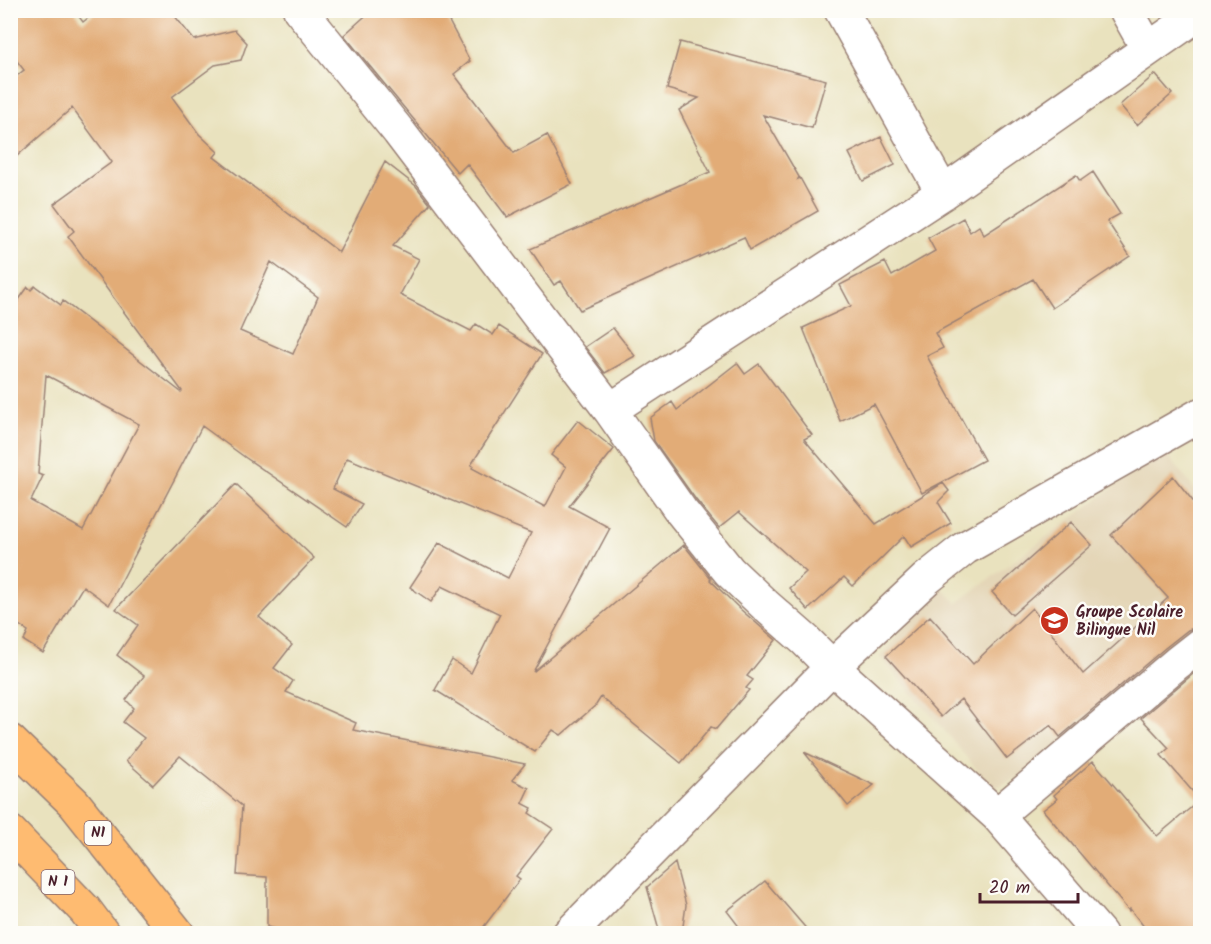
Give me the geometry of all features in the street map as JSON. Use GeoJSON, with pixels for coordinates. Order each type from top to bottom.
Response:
{"type":"FeatureCollection","features":[{"type":"Feature","properties":{"kind":"highway","name":"N1"},"geometry":{"type":"LineString","coordinates":[[10,741],[74,803],[178,933]]}},
{"type":"Feature","properties":{"kind":"highway","name":"N 1"},"geometry":{"type":"LineString","coordinates":[[10,832],[85,910],[103,933]]}},
{"type":"Feature","properties":{"kind":"street"},"geometry":{"type":"LineString","coordinates":[[300,10],[399,132],[609,410],[681,511],[729,571],[997,816],[1100,933]]}},
{"type":"Feature","properties":{"kind":"street"},"geometry":{"type":"LineString","coordinates":[[841,10],[943,193]]}},
{"type":"Feature","properties":{"kind":"street"},"geometry":{"type":"LineString","coordinates":[[1126,10],[1148,49]]}},
{"type":"Feature","properties":{"kind":"street"},"geometry":{"type":"LineString","coordinates":[[609,410],[943,193],[1200,13]]}},
{"type":"Feature","properties":{"kind":"street"},"geometry":{"type":"LineString","coordinates":[[583,929],[832,667],[926,579],[964,548],[1200,415]]}},
{"type":"Feature","properties":{"kind":"street"},"geometry":{"type":"LineString","coordinates":[[997,816],[1200,645]]}},
{"type":"Feature","properties":{"kind":"shaded area","name":"Groupe Scolaire Bilingue Nil"},"geometry":{"type":"Polygon","coordinates":[[[1164,450],[1200,497],[1200,638],[1063,755],[993,789],[880,657],[928,599],[941,587],[957,603],[1164,450]]]}},
{"type":"Feature","properties":{"kind":"building"},"geometry":{"type":"Polygon","coordinates":[[[20,10],[74,10],[83,22],[98,10],[170,10],[194,40],[235,30],[247,43],[241,60],[215,65],[172,97],[199,134],[218,152],[214,157],[339,252],[385,162],[416,186],[430,204],[393,246],[419,259],[400,295],[471,331],[476,324],[493,335],[499,326],[542,354],[471,465],[472,468],[545,507],[566,467],[551,455],[578,420],[614,449],[569,506],[610,528],[533,672],[684,545],[710,580],[776,640],[747,676],[753,680],[746,688],[749,690],[716,729],[711,727],[681,763],[601,697],[596,705],[561,735],[553,730],[535,752],[435,690],[452,660],[471,673],[500,614],[442,586],[431,602],[410,587],[439,543],[508,578],[531,533],[347,458],[333,489],[362,504],[347,527],[202,426],[109,605],[83,586],[43,653],[24,641],[28,631],[10,619],[10,312],[28,287],[31,290],[35,286],[61,305],[63,301],[182,391],[68,236],[74,231],[54,204],[112,162],[72,108],[10,162],[10,81],[24,70],[10,52],[10,18],[20,10]],[[271,262],[240,331],[293,354],[318,297],[271,262]],[[46,375],[38,474],[43,476],[31,501],[83,530],[139,424],[46,375]]]}},
{"type":"Feature","properties":{"kind":"building"},"geometry":{"type":"Polygon","coordinates":[[[372,10],[443,10],[470,61],[454,74],[514,153],[547,135],[572,184],[507,217],[467,164],[458,173],[344,35],[372,10]]]}},
{"type":"Feature","properties":{"kind":"building"},"geometry":{"type":"Polygon","coordinates":[[[680,42],[826,80],[812,128],[763,115],[818,211],[750,250],[744,237],[580,310],[561,281],[554,285],[530,249],[710,172],[679,110],[699,98],[667,89],[680,42]]]}},
{"type":"Feature","properties":{"kind":"building"},"geometry":{"type":"Polygon","coordinates":[[[1155,74],[1172,94],[1137,125],[1120,105],[1155,74]]]}},
{"type":"Feature","properties":{"kind":"building"},"geometry":{"type":"Polygon","coordinates":[[[881,137],[895,165],[863,181],[849,153],[881,137]]]}},
{"type":"Feature","properties":{"kind":"building"},"geometry":{"type":"Polygon","coordinates":[[[1093,172],[1120,214],[1107,221],[1130,256],[1052,308],[1033,279],[935,333],[943,348],[927,356],[984,460],[922,493],[874,404],[840,421],[803,328],[851,306],[840,285],[885,262],[892,276],[935,251],[928,238],[963,218],[970,232],[979,226],[984,235],[1076,175],[1080,181],[1093,172]]]}},
{"type":"Feature","properties":{"kind":"building"},"geometry":{"type":"Polygon","coordinates":[[[613,328],[635,356],[605,373],[585,347],[613,328]]]}},
{"type":"Feature","properties":{"kind":"building"},"geometry":{"type":"Polygon","coordinates":[[[737,363],[745,374],[759,364],[812,435],[804,439],[876,524],[943,483],[949,491],[938,502],[951,523],[911,547],[904,536],[853,586],[844,577],[808,610],[789,588],[806,572],[739,512],[719,528],[654,441],[650,418],[672,402],[677,410],[737,363]]]}},
{"type":"Feature","properties":{"kind":"building"},"geometry":{"type":"Polygon","coordinates":[[[1173,476],[1200,510],[1200,627],[1188,630],[1165,648],[1060,737],[1051,725],[1007,759],[961,699],[941,717],[886,656],[930,616],[973,664],[1032,608],[1083,674],[1168,598],[1111,535],[1173,476]]]}},
{"type":"Feature","properties":{"kind":"building"},"geometry":{"type":"Polygon","coordinates":[[[236,484],[314,558],[259,617],[292,645],[274,668],[293,681],[286,692],[356,723],[353,730],[525,764],[512,780],[529,788],[522,803],[532,808],[529,813],[553,829],[516,876],[520,879],[479,933],[296,933],[267,927],[267,877],[237,875],[242,806],[180,756],[153,785],[126,761],[144,738],[123,722],[134,708],[126,700],[144,676],[117,655],[138,625],[116,609],[236,484]]]}},
{"type":"Feature","properties":{"kind":"building"},"geometry":{"type":"Polygon","coordinates":[[[1071,522],[1092,545],[1012,615],[992,592],[1071,522]]]}},
{"type":"Feature","properties":{"kind":"building"},"geometry":{"type":"Polygon","coordinates":[[[1200,668],[1200,800],[1161,755],[1169,748],[1141,718],[1200,668]]]}},
{"type":"Feature","properties":{"kind":"building"},"geometry":{"type":"Polygon","coordinates":[[[804,752],[874,785],[848,806],[804,752]]]}},
{"type":"Feature","properties":{"kind":"building"},"geometry":{"type":"Polygon","coordinates":[[[1093,761],[1157,836],[1200,800],[1200,933],[1149,933],[1043,810],[1057,799],[1054,795],[1093,761]]]}},
{"type":"Feature","properties":{"kind":"building"},"geometry":{"type":"Polygon","coordinates":[[[675,863],[686,905],[682,933],[660,933],[647,887],[675,863]]]}},
{"type":"Feature","properties":{"kind":"building"},"geometry":{"type":"Polygon","coordinates":[[[765,881],[810,933],[744,933],[727,911],[765,881]]]}},
{"type":"Feature","properties":{"kind":"place","name":"Groupe Scolaire Bilingue Nil"},"geometry":{"type":"Point","coordinates":[1055,621]}}]}
